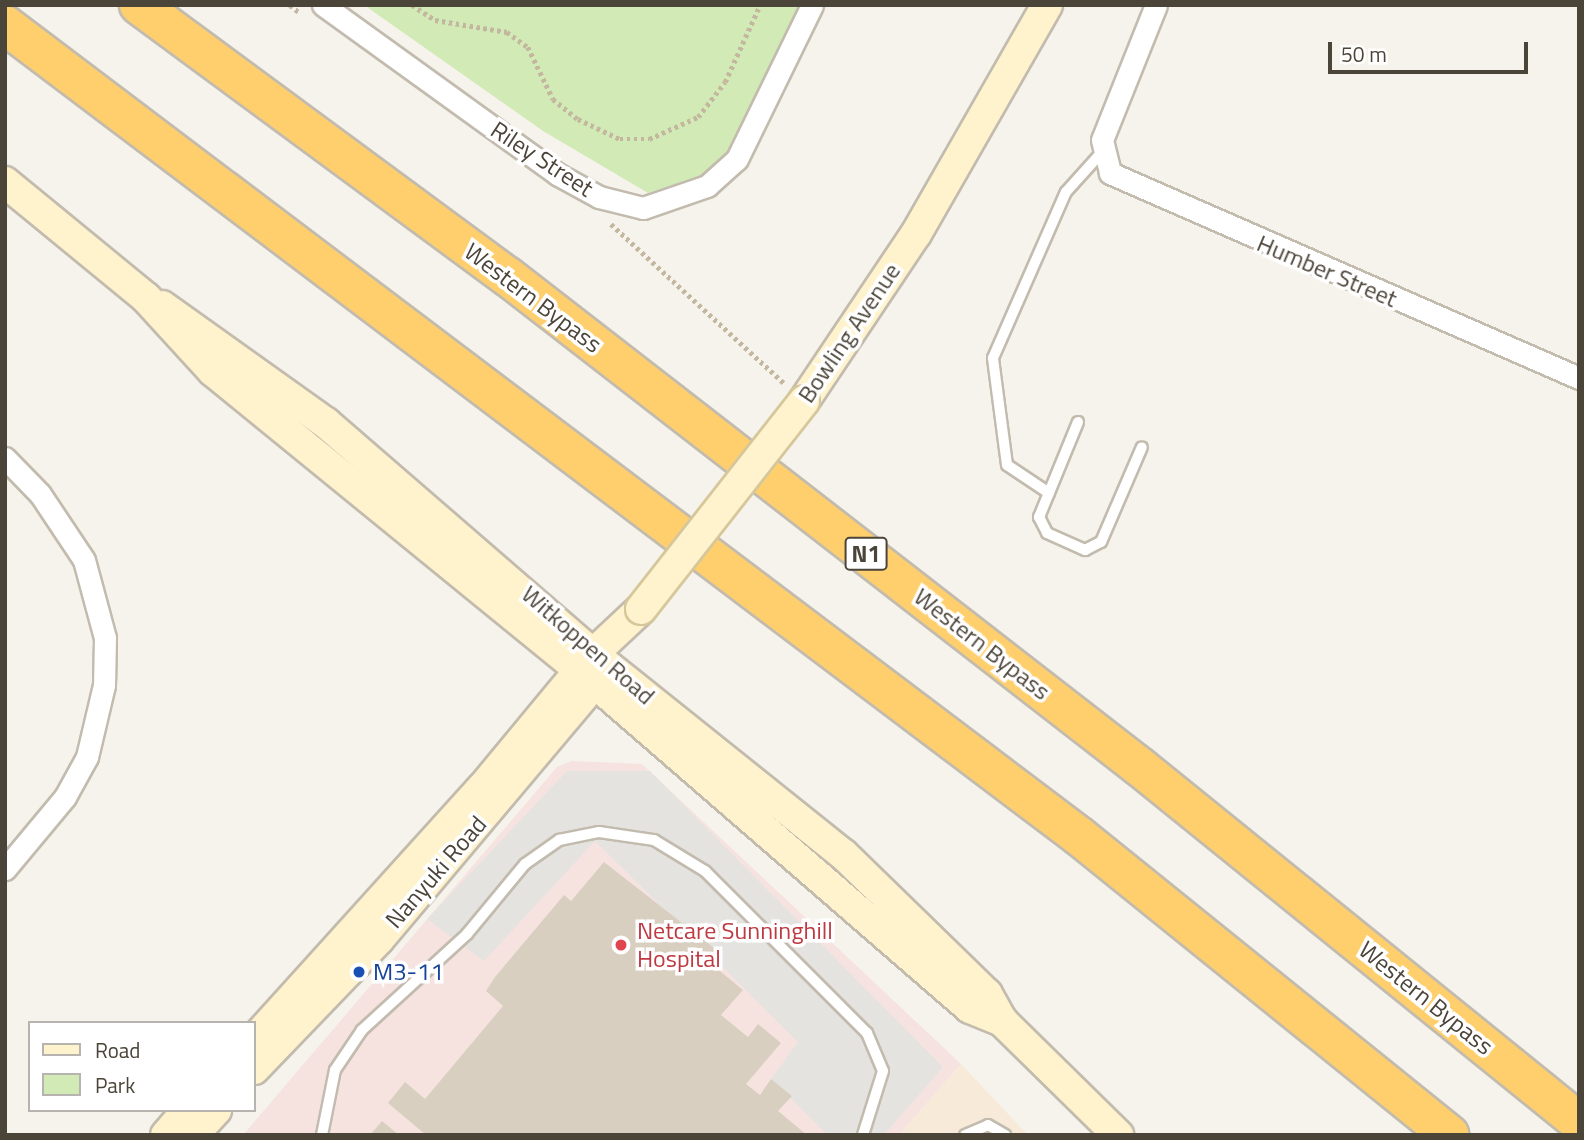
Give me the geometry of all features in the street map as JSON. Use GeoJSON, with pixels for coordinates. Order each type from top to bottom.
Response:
{"type":"FeatureCollection","features":[{"type":"Feature","properties":{"kind":"highway","name":"Western Bypass"},"geometry":{"type":"LineString","coordinates":[[139,5],[507,276],[1129,758],[1579,1122]]}},
{"type":"Feature","properties":{"kind":"highway"},"geometry":{"type":"LineString","coordinates":[[5,25],[1079,836],[1449,1135]]}},
{"type":"Feature","properties":{"kind":"main road","name":"Bowling Avenue"},"geometry":{"type":"LineString","coordinates":[[599,662],[804,401],[915,234],[1047,5]]}},
{"type":"Feature","properties":{"kind":"main road","name":"Witkoppen Road"},"geometry":{"type":"LineString","coordinates":[[5,182],[146,298],[213,371],[599,662],[842,854],[987,994],[1002,1021],[1118,1135]]}},
{"type":"Feature","properties":{"kind":"main road","name":"Nanyuki Road"},"geometry":{"type":"LineString","coordinates":[[256,1038],[599,662]]}},
{"type":"Feature","properties":{"kind":"main road","name":"Nanyuki Road"},"geometry":{"type":"LineString","coordinates":[[256,1067],[379,939],[599,662]]}},
{"type":"Feature","properties":{"kind":"main road"},"geometry":{"type":"LineString","coordinates":[[183,1127],[212,1112]]}},
{"type":"Feature","properties":{"kind":"street","name":"Riley Street"},"geometry":{"type":"LineString","coordinates":[[323,5],[557,174],[599,197],[643,208],[707,186],[737,159],[812,5]]}},
{"type":"Feature","properties":{"kind":"street"},"geometry":{"type":"LineString","coordinates":[[1102,146],[1156,5]]}},
{"type":"Feature","properties":{"kind":"street","name":"Humber Street"},"geometry":{"type":"LineString","coordinates":[[1102,146],[1110,173],[1132,187],[1579,378]]}},
{"type":"Feature","properties":{"kind":"street"},"geometry":{"type":"LineString","coordinates":[[5,458],[40,494],[84,560],[106,638],[104,685],[87,757],[65,797],[5,869]]}},
{"type":"Feature","properties":{"kind":"lane"},"geometry":{"type":"LineString","coordinates":[[1049,493],[1007,465],[993,358],[1066,192],[1102,146]]}},
{"type":"Feature","properties":{"kind":"lane"},"geometry":{"type":"LineString","coordinates":[[1078,422],[1049,493],[1040,526],[1094,549],[1142,447]]}},
{"type":"Feature","properties":{"kind":"lane"},"geometry":{"type":"LineString","coordinates":[[322,1135],[335,1070],[362,1030],[467,934],[524,864],[559,840],[599,832],[654,840],[705,871],[867,1033],[883,1070],[863,1135]]}},
{"type":"Feature","properties":{"kind":"lane"},"geometry":{"type":"LineString","coordinates":[[965,1135],[988,1125],[1006,1135]]}},
{"type":"Feature","properties":{"kind":"path"},"geometry":{"type":"LineString","coordinates":[[412,5],[435,20],[507,32],[527,47],[553,99],[578,118],[620,139],[649,139],[698,117],[725,82],[761,5]]}},
{"type":"Feature","properties":{"kind":"shaded area","name":"Netcare Sunninghill Hospital"},"geometry":{"type":"Polygon","coordinates":[[[572,761],[642,764],[961,1064],[899,1135],[243,1135],[557,767],[572,761]]]}},
{"type":"Feature","properties":{"kind":"shaded area"},"geometry":{"type":"Polygon","coordinates":[[[567,771],[650,771],[943,1067],[884,1135],[828,1135],[771,1079],[798,1042],[595,841],[484,961],[427,919],[567,771]]]}},
{"type":"Feature","properties":{"kind":"shaded area"},"geometry":{"type":"Polygon","coordinates":[[[961,1064],[1028,1135],[899,1135],[961,1064]]]}},
{"type":"Feature","properties":{"kind":"green space"},"geometry":{"type":"Polygon","coordinates":[[[364,5],[800,5],[728,167],[648,193],[543,131],[364,5]]]}},
{"type":"Feature","properties":{"kind":"building"},"geometry":{"type":"Polygon","coordinates":[[[604,862],[718,951],[709,962],[743,990],[721,1015],[748,1037],[758,1024],[781,1043],[746,1084],[760,1095],[771,1079],[792,1096],[778,1111],[807,1135],[426,1135],[388,1103],[405,1082],[425,1099],[503,1006],[486,991],[495,977],[564,895],[571,901],[604,862]]]}},
{"type":"Feature","properties":{"kind":"building"},"geometry":{"type":"Polygon","coordinates":[[[382,1121],[399,1135],[370,1135],[382,1121]]]}},
{"type":"Feature","properties":{"kind":"place","name":"Netcare Sunninghill Hospital"},"geometry":{"type":"Point","coordinates":[621,945]}},
{"type":"Feature","properties":{"kind":"place","name":"M3-11"},"geometry":{"type":"Point","coordinates":[359,972]}}]}
